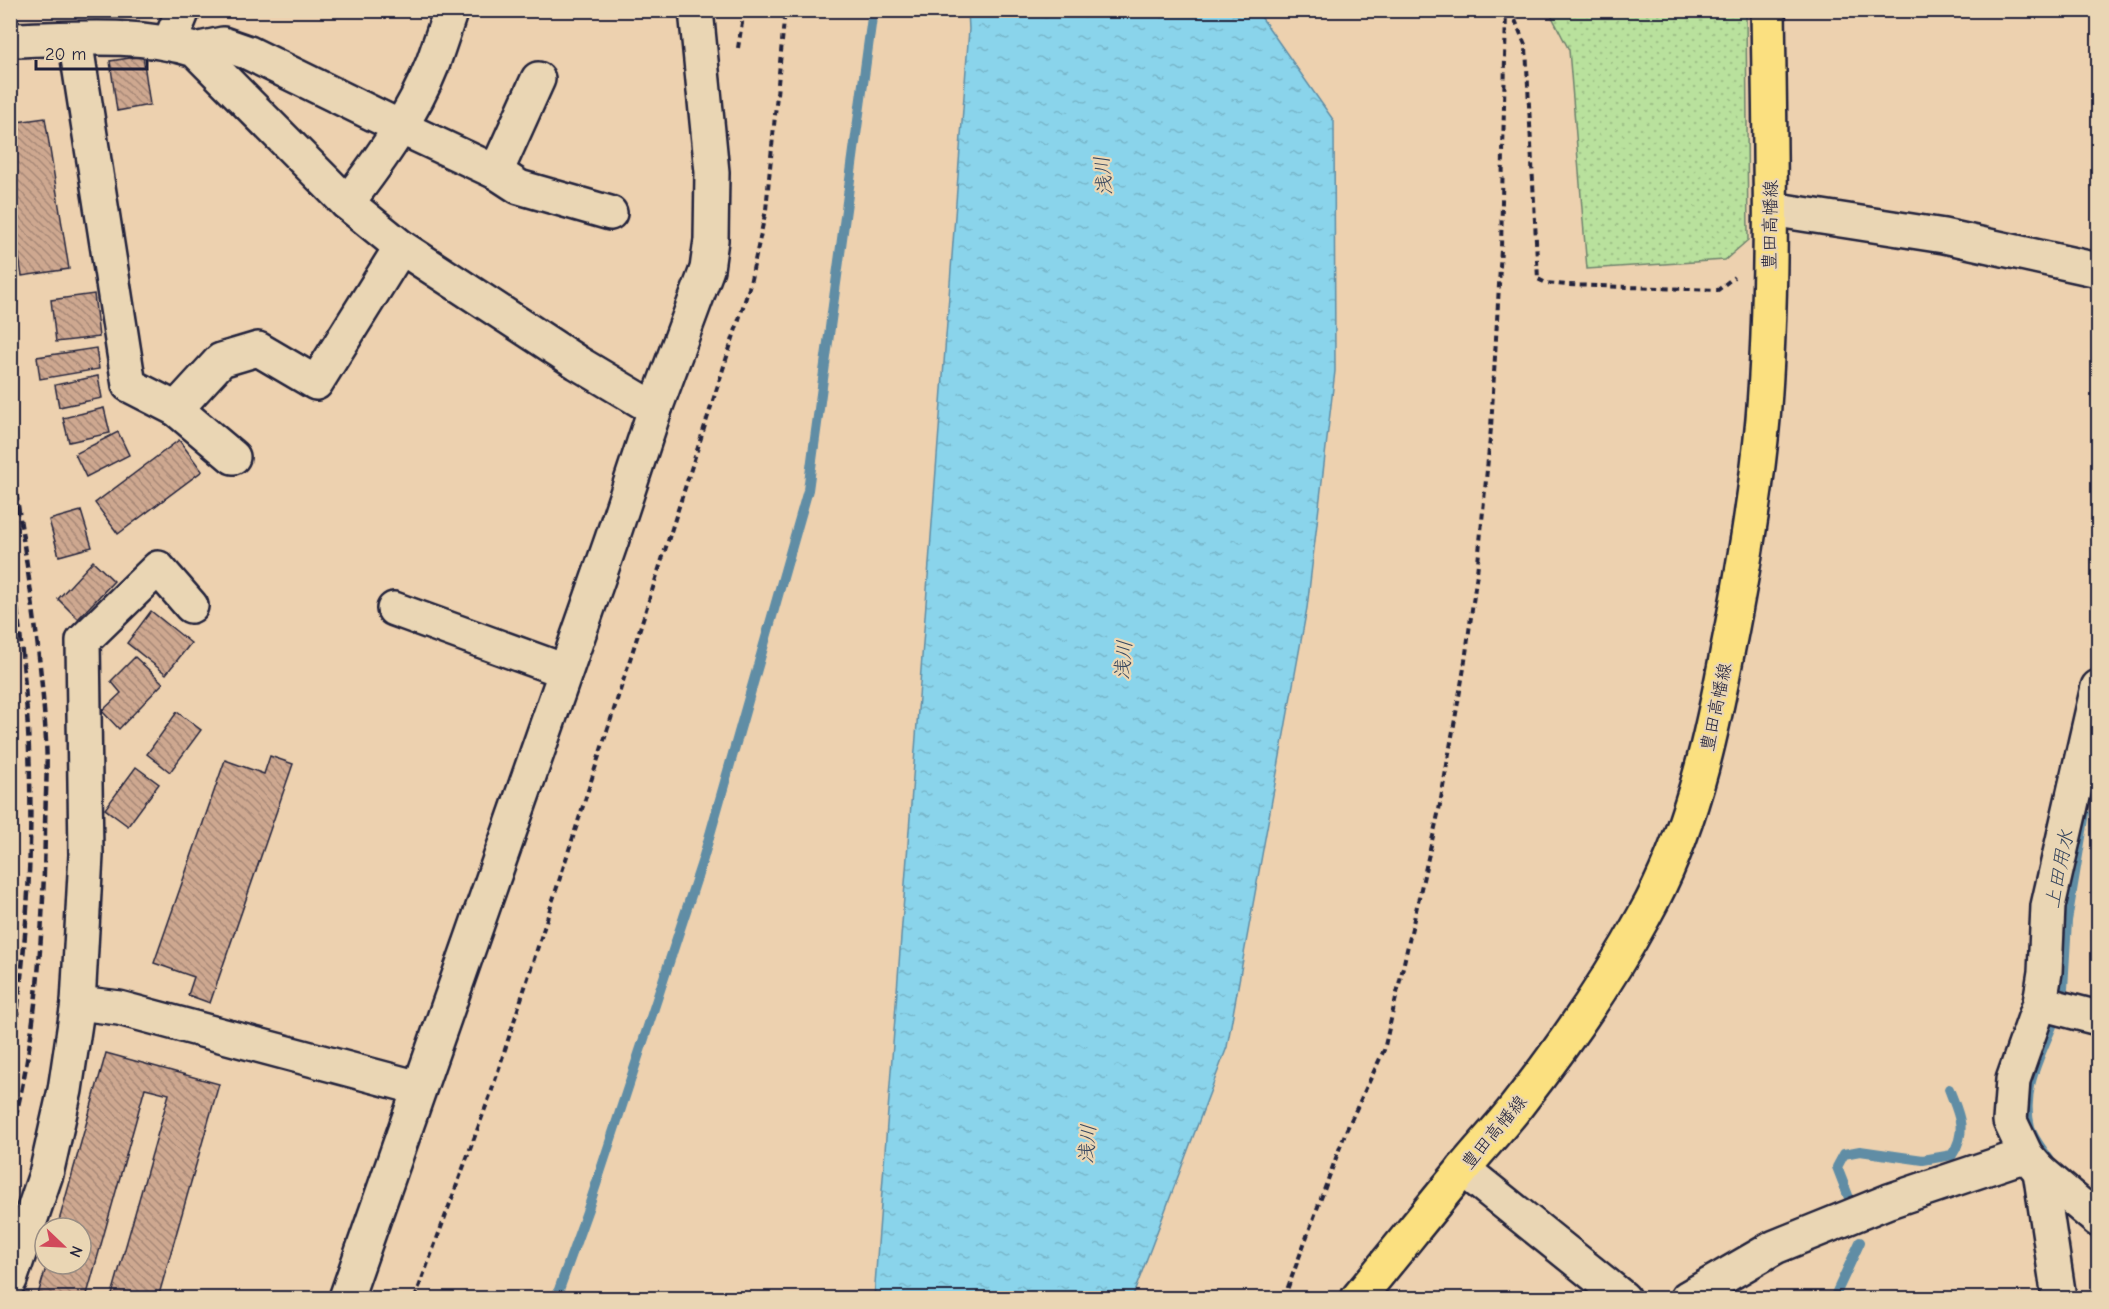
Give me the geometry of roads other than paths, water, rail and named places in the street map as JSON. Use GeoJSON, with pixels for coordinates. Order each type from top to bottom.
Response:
{"type":"FeatureCollection","features":[{"type":"Feature","properties":{"kind":"main road","name":"豊田高幡線"},"geometry":{"type":"LineString","coordinates":[[1358,1299],[1463,1169],[1518,1106],[1608,978],[1662,879],[1700,777],[1719,698],[1752,509],[1763,418],[1771,208],[1768,10]]}},
{"type":"Feature","properties":{"kind":"street"},"geometry":{"type":"LineString","coordinates":[[183,10],[182,46],[346,203],[401,247],[578,363],[655,409]]}},
{"type":"Feature","properties":{"kind":"street"},"geometry":{"type":"LineString","coordinates":[[346,203],[375,166],[400,128],[432,64],[451,10]]}},
{"type":"Feature","properties":{"kind":"street"},"geometry":{"type":"LineString","coordinates":[[346,1299],[612,539],[655,409],[708,269],[711,240],[712,172],[696,10]]}},
{"type":"Feature","properties":{"kind":"street"},"geometry":{"type":"LineString","coordinates":[[10,40],[75,39],[114,24],[182,46],[224,44],[249,53],[400,128],[496,172],[519,187],[610,213]]}},
{"type":"Feature","properties":{"kind":"street"},"geometry":{"type":"LineString","coordinates":[[75,39],[129,385],[176,409],[233,457]]}},
{"type":"Feature","properties":{"kind":"street"},"geometry":{"type":"LineString","coordinates":[[496,172],[538,79]]}},
{"type":"Feature","properties":{"kind":"street"},"geometry":{"type":"LineString","coordinates":[[1771,208],[1944,236],[2098,270]]}},
{"type":"Feature","properties":{"kind":"street"},"geometry":{"type":"LineString","coordinates":[[176,409],[221,360],[258,348],[315,383],[401,247]]}},
{"type":"Feature","properties":{"kind":"street"},"geometry":{"type":"LineString","coordinates":[[10,1280],[46,1174],[65,1090],[78,1003],[86,855],[83,641],[158,568],[191,606]]}},
{"type":"Feature","properties":{"kind":"street"},"geometry":{"type":"LineString","coordinates":[[394,609],[565,671]]}},
{"type":"Feature","properties":{"kind":"street"},"geometry":{"type":"LineString","coordinates":[[2059,1299],[2033,1163],[2010,1121],[2013,1080],[2040,1003],[2045,972],[2048,906],[2098,687]]}},
{"type":"Feature","properties":{"kind":"street"},"geometry":{"type":"LineString","coordinates":[[78,1003],[119,1008],[419,1088]]}},
{"type":"Feature","properties":{"kind":"street"},"geometry":{"type":"LineString","coordinates":[[2040,1003],[2098,1018]]}},
{"type":"Feature","properties":{"kind":"street"},"geometry":{"type":"LineString","coordinates":[[2033,1163],[2098,1220]]}},
{"type":"Feature","properties":{"kind":"street"},"geometry":{"type":"LineString","coordinates":[[1687,1299],[1775,1246],[1888,1201],[2033,1163]]}},
{"type":"Feature","properties":{"kind":"street"},"geometry":{"type":"LineString","coordinates":[[1463,1169],[1623,1299]]}},
{"type":"Feature","properties":{"kind":"water","name":"浅川"},"geometry":{"type":"Polygon","coordinates":[[[968,11],[1257,11],[1334,121],[1335,371],[1307,608],[1227,1047],[1132,1298],[874,1298],[969,29],[968,11]]]}},
{"type":"Feature","properties":{"kind":"waterway"},"geometry":{"type":"LineString","coordinates":[[556,1298],[589,1206],[703,859],[808,490],[873,10]]}},
{"type":"Feature","properties":{"kind":"waterway","name":"上田用水"},"geometry":{"type":"LineString","coordinates":[[2063,989],[2067,921],[2085,813]]}},
{"type":"Feature","properties":{"kind":"waterway","name":"上田用水"},"geometry":{"type":"LineString","coordinates":[[2049,1159],[2031,1131],[2028,1101],[2033,1075],[2052,1026]]}},
{"type":"Feature","properties":{"kind":"waterway"},"geometry":{"type":"LineString","coordinates":[[1849,1198],[1837,1167],[1844,1154],[1860,1151],[1923,1160],[1952,1155],[1961,1130],[1959,1115],[1949,1089]]}},
{"type":"Feature","properties":{"kind":"waterway"},"geometry":{"type":"LineString","coordinates":[[1834,1298],[1860,1242]]}},
{"type":"Feature","properties":{"kind":"railway"},"geometry":{"type":"LineString","coordinates":[[10,452],[36,632],[44,705],[47,764],[37,986],[27,1063],[10,1138]]}},
{"type":"Feature","properties":{"kind":"railway"},"geometry":{"type":"LineString","coordinates":[[10,555],[24,674],[30,793],[28,899],[10,1082]]}}]}
